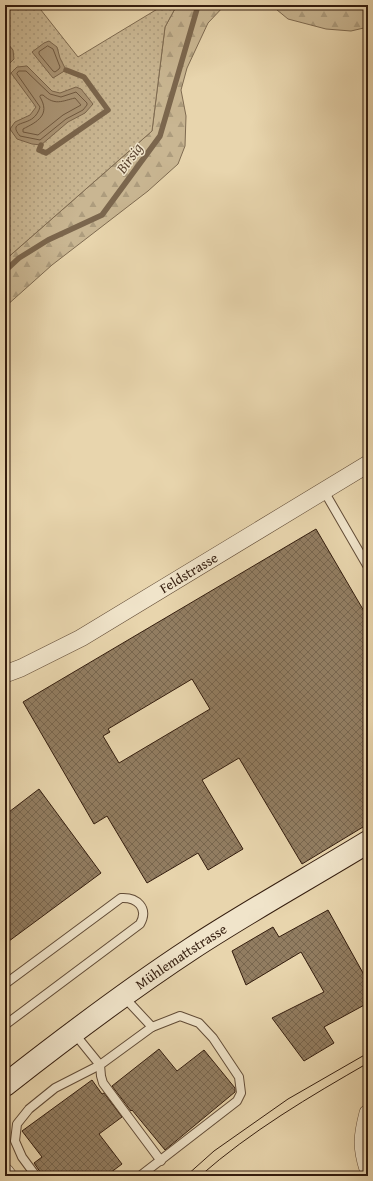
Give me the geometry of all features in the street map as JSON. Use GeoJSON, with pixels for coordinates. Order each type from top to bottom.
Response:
{"type":"FeatureCollection","features":[{"type":"Feature","properties":{"kind":"main road","name":"Mühlemattstrasse"},"geometry":{"type":"LineString","coordinates":[[5,1085],[74,1033],[197,946],[260,906],[368,842]]}},
{"type":"Feature","properties":{"kind":"street","name":"Feldstrasse"},"geometry":{"type":"LineString","coordinates":[[5,674],[21,668],[81,638],[368,464]]}},
{"type":"Feature","properties":{"kind":"street"},"geometry":{"type":"LineString","coordinates":[[368,1114],[363,1132],[363,1153],[368,1169]]}},
{"type":"Feature","properties":{"kind":"street"},"geometry":{"type":"LineString","coordinates":[[5,1172],[8,1176]]}},
{"type":"Feature","properties":{"kind":"lane"},"geometry":{"type":"LineString","coordinates":[[324,491],[368,567]]}},
{"type":"Feature","properties":{"kind":"lane"},"geometry":{"type":"LineString","coordinates":[[5,984],[121,898],[128,898],[139,903],[143,915],[140,924],[5,1025]]}},
{"type":"Feature","properties":{"kind":"lane"},"geometry":{"type":"LineString","coordinates":[[124,997],[152,1027]]}},
{"type":"Feature","properties":{"kind":"lane"},"geometry":{"type":"LineString","coordinates":[[36,1176],[22,1156],[15,1141],[17,1124],[29,1109],[55,1088],[100,1065],[152,1027],[180,1016],[199,1023],[213,1038],[239,1077],[241,1093],[237,1101],[140,1176]]}},
{"type":"Feature","properties":{"kind":"lane"},"geometry":{"type":"LineString","coordinates":[[74,1033],[100,1065],[103,1083],[161,1160]]}},
{"type":"Feature","properties":{"kind":"green space"},"geometry":{"type":"Polygon","coordinates":[[[5,5],[37,5],[78,57],[164,5],[177,5],[165,27],[152,131],[5,260],[5,5]]]}},
{"type":"Feature","properties":{"kind":"green space"},"geometry":{"type":"Polygon","coordinates":[[[177,5],[225,5],[208,23],[187,68],[181,90],[186,116],[185,146],[178,164],[148,191],[52,265],[5,307],[5,260],[152,131],[165,27],[177,5]]]}},
{"type":"Feature","properties":{"kind":"green space"},"geometry":{"type":"Polygon","coordinates":[[[271,5],[368,5],[368,27],[351,31],[326,29],[288,19],[271,5]]]}},
{"type":"Feature","properties":{"kind":"water"},"geometry":{"type":"Polygon","coordinates":[[[49,41],[57,47],[60,58],[66,70],[53,78],[32,52],[49,41]]]}},
{"type":"Feature","properties":{"kind":"water"},"geometry":{"type":"Polygon","coordinates":[[[5,44],[8,44],[13,50],[14,59],[7,66],[5,65],[5,44]]]}},
{"type":"Feature","properties":{"kind":"water"},"geometry":{"type":"Polygon","coordinates":[[[27,66],[52,91],[60,93],[76,87],[81,89],[93,104],[85,113],[68,122],[41,145],[32,144],[17,139],[10,129],[15,122],[30,115],[36,107],[11,73],[17,67],[27,66]]]}},
{"type":"Feature","properties":{"kind":"building"},"geometry":{"type":"Polygon","coordinates":[[[316,529],[368,618],[368,824],[302,864],[239,758],[202,780],[243,849],[208,870],[198,853],[147,883],[107,816],[94,824],[23,702],[316,529]],[[192,679],[108,729],[110,732],[103,736],[119,763],[210,709],[192,679]]]}},
{"type":"Feature","properties":{"kind":"building"},"geometry":{"type":"Polygon","coordinates":[[[39,789],[101,873],[5,944],[5,815],[39,789]]]}},
{"type":"Feature","properties":{"kind":"building"},"geometry":{"type":"Polygon","coordinates":[[[328,910],[368,982],[368,1003],[324,1027],[334,1043],[304,1061],[272,1018],[324,992],[301,952],[246,985],[232,951],[273,927],[279,937],[328,910]]]}},
{"type":"Feature","properties":{"kind":"building"},"geometry":{"type":"Polygon","coordinates":[[[159,1049],[177,1071],[204,1050],[235,1088],[235,1092],[165,1150],[132,1110],[131,1111],[112,1086],[159,1049]]]}},
{"type":"Feature","properties":{"kind":"building"},"geometry":{"type":"Polygon","coordinates":[[[92,1080],[122,1117],[99,1134],[122,1164],[106,1176],[43,1176],[34,1163],[42,1157],[22,1131],[92,1080]]]}},
{"type":"Feature","properties":{"kind":"waterway","name":"Birsig"},"geometry":{"type":"LineString","coordinates":[[5,271],[19,258],[48,240],[102,215],[160,136],[197,9],[200,5]]}},
{"type":"Feature","properties":{"kind":"waterway"},"geometry":{"type":"LineString","coordinates":[[41,145],[39,150],[46,153],[108,110],[84,77],[66,70]]}},
{"type":"Feature","properties":{"kind":"tram line"},"geometry":{"type":"LineString","coordinates":[[186,1176],[214,1151],[288,1099],[368,1053]]}},
{"type":"Feature","properties":{"kind":"tram line"},"geometry":{"type":"LineString","coordinates":[[200,1176],[260,1129],[368,1063]]}}]}
